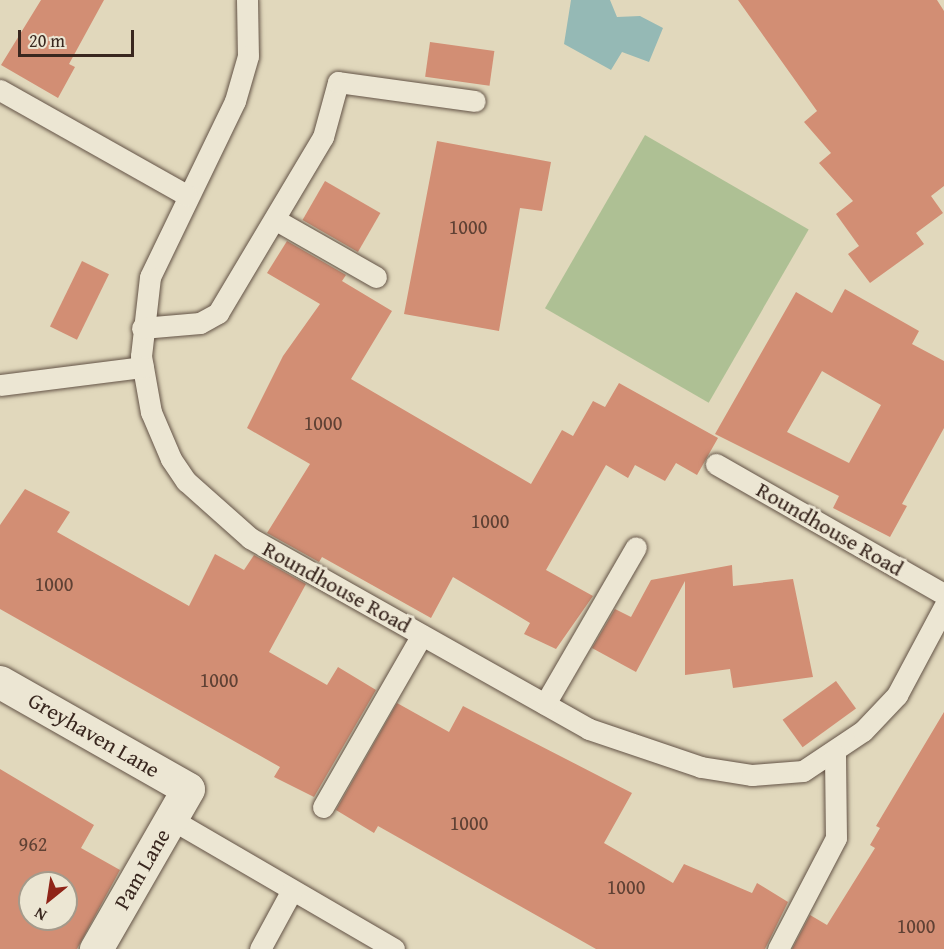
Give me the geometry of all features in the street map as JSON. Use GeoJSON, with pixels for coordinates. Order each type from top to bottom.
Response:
{"type":"FeatureCollection","features":[{"type":"Feature","properties":{"kind":"street","name":"Greyhaven Lane"},"geometry":{"type":"LineString","coordinates":[[0,682],[188,789]]}},
{"type":"Feature","properties":{"kind":"street","name":"Pam Lane"},"geometry":{"type":"LineString","coordinates":[[96,949],[188,789]]}},
{"type":"Feature","properties":{"kind":"lane","name":"Roundhouse Road"},"geometry":{"type":"LineString","coordinates":[[247,0],[248,56],[236,101],[186,195],[150,277],[142,328],[143,367],[151,412],[186,481],[250,538],[589,729],[701,767],[752,775],[803,771],[835,754],[897,695],[936,641],[944,607]]}},
{"type":"Feature","properties":{"kind":"lane"},"geometry":{"type":"LineString","coordinates":[[142,328],[200,323],[218,313],[276,220],[323,136],[338,82],[475,101]]}},
{"type":"Feature","properties":{"kind":"lane"},"geometry":{"type":"LineString","coordinates":[[0,90],[186,195]]}},
{"type":"Feature","properties":{"kind":"lane"},"geometry":{"type":"LineString","coordinates":[[276,220],[376,277]]}},
{"type":"Feature","properties":{"kind":"lane"},"geometry":{"type":"LineString","coordinates":[[0,385],[143,367]]}},
{"type":"Feature","properties":{"kind":"lane","name":"Roundhouse Road"},"geometry":{"type":"LineString","coordinates":[[716,464],[944,594]]}},
{"type":"Feature","properties":{"kind":"lane"},"geometry":{"type":"LineString","coordinates":[[545,704],[636,547]]}},
{"type":"Feature","properties":{"kind":"lane"},"geometry":{"type":"LineString","coordinates":[[323,807],[422,635]]}},
{"type":"Feature","properties":{"kind":"lane"},"geometry":{"type":"LineString","coordinates":[[778,949],[836,838],[835,754]]}},
{"type":"Feature","properties":{"kind":"lane"},"geometry":{"type":"LineString","coordinates":[[171,819],[394,949]]}},
{"type":"Feature","properties":{"kind":"lane"},"geometry":{"type":"LineString","coordinates":[[260,949],[292,890]]}},
{"type":"Feature","properties":{"kind":"green space"},"geometry":{"type":"Polygon","coordinates":[[[645,135],[809,230],[709,403],[545,308],[645,135]]]}},
{"type":"Feature","properties":{"kind":"water"},"geometry":{"type":"Polygon","coordinates":[[[571,0],[610,0],[617,17],[640,16],[663,28],[649,62],[622,52],[611,70],[564,44],[571,0]]]}},
{"type":"Feature","properties":{"kind":"building"},"geometry":{"type":"Polygon","coordinates":[[[41,0],[104,0],[69,64],[75,67],[58,98],[1,65],[41,0]]]}},
{"type":"Feature","properties":{"kind":"building"},"geometry":{"type":"Polygon","coordinates":[[[738,0],[937,0],[944,11],[944,186],[931,196],[943,213],[916,233],[924,244],[870,283],[848,254],[859,246],[836,214],[853,201],[819,163],[831,153],[804,122],[817,111],[738,0]]]}},
{"type":"Feature","properties":{"kind":"building"},"geometry":{"type":"Polygon","coordinates":[[[430,42],[494,51],[489,86],[425,77],[430,42]]]}},
{"type":"Feature","properties":{"kind":"building"},"geometry":{"type":"Polygon","coordinates":[[[437,141],[551,162],[542,211],[520,208],[499,331],[404,314],[437,141]]]}},
{"type":"Feature","properties":{"kind":"building"},"geometry":{"type":"Polygon","coordinates":[[[325,181],[380,213],[358,252],[302,220],[325,181]]]}},
{"type":"Feature","properties":{"kind":"building"},"geometry":{"type":"Polygon","coordinates":[[[287,241],[346,275],[342,281],[392,311],[351,379],[531,484],[562,430],[573,436],[593,401],[605,407],[619,383],[718,438],[697,475],[676,463],[665,481],[635,465],[628,478],[606,465],[546,570],[593,596],[556,649],[524,634],[530,623],[453,577],[431,618],[322,557],[319,562],[267,533],[310,464],[247,428],[283,356],[320,304],[267,273],[287,241]]]}},
{"type":"Feature","properties":{"kind":"building"},"geometry":{"type":"Polygon","coordinates":[[[82,261],[109,274],[77,340],[50,327],[82,261]]]}},
{"type":"Feature","properties":{"kind":"building"},"geometry":{"type":"Polygon","coordinates":[[[845,289],[919,331],[912,344],[944,361],[944,428],[902,504],[907,506],[890,537],[833,508],[839,496],[715,434],[796,292],[832,313],[845,289]],[[822,371],[787,432],[849,463],[881,405],[822,371]]]}},
{"type":"Feature","properties":{"kind":"building"},"geometry":{"type":"Polygon","coordinates":[[[25,489],[70,512],[57,532],[189,606],[215,554],[244,570],[254,555],[306,584],[269,652],[327,685],[338,667],[376,690],[314,797],[274,777],[280,767],[0,609],[0,525],[25,489]]]}},
{"type":"Feature","properties":{"kind":"building"},"geometry":{"type":"Polygon","coordinates":[[[732,565],[733,586],[793,579],[813,677],[733,688],[730,669],[685,675],[685,581],[636,672],[592,648],[615,609],[631,617],[651,580],[732,565]]]}},
{"type":"Feature","properties":{"kind":"building"},"geometry":{"type":"Polygon","coordinates":[[[836,681],[856,709],[803,747],[783,720],[836,681]]]}},
{"type":"Feature","properties":{"kind":"building"},"geometry":{"type":"Polygon","coordinates":[[[397,703],[449,732],[463,706],[632,793],[604,843],[673,883],[684,864],[752,893],[757,883],[788,902],[765,949],[596,949],[378,826],[374,833],[336,810],[397,703]]]}},
{"type":"Feature","properties":{"kind":"building"},"geometry":{"type":"Polygon","coordinates":[[[944,712],[944,949],[792,949],[810,915],[827,925],[875,848],[870,845],[880,828],[876,826],[944,712]]]}},
{"type":"Feature","properties":{"kind":"building"},"geometry":{"type":"Polygon","coordinates":[[[0,769],[94,825],[81,848],[120,870],[77,949],[0,949],[0,769]]]}}]}
